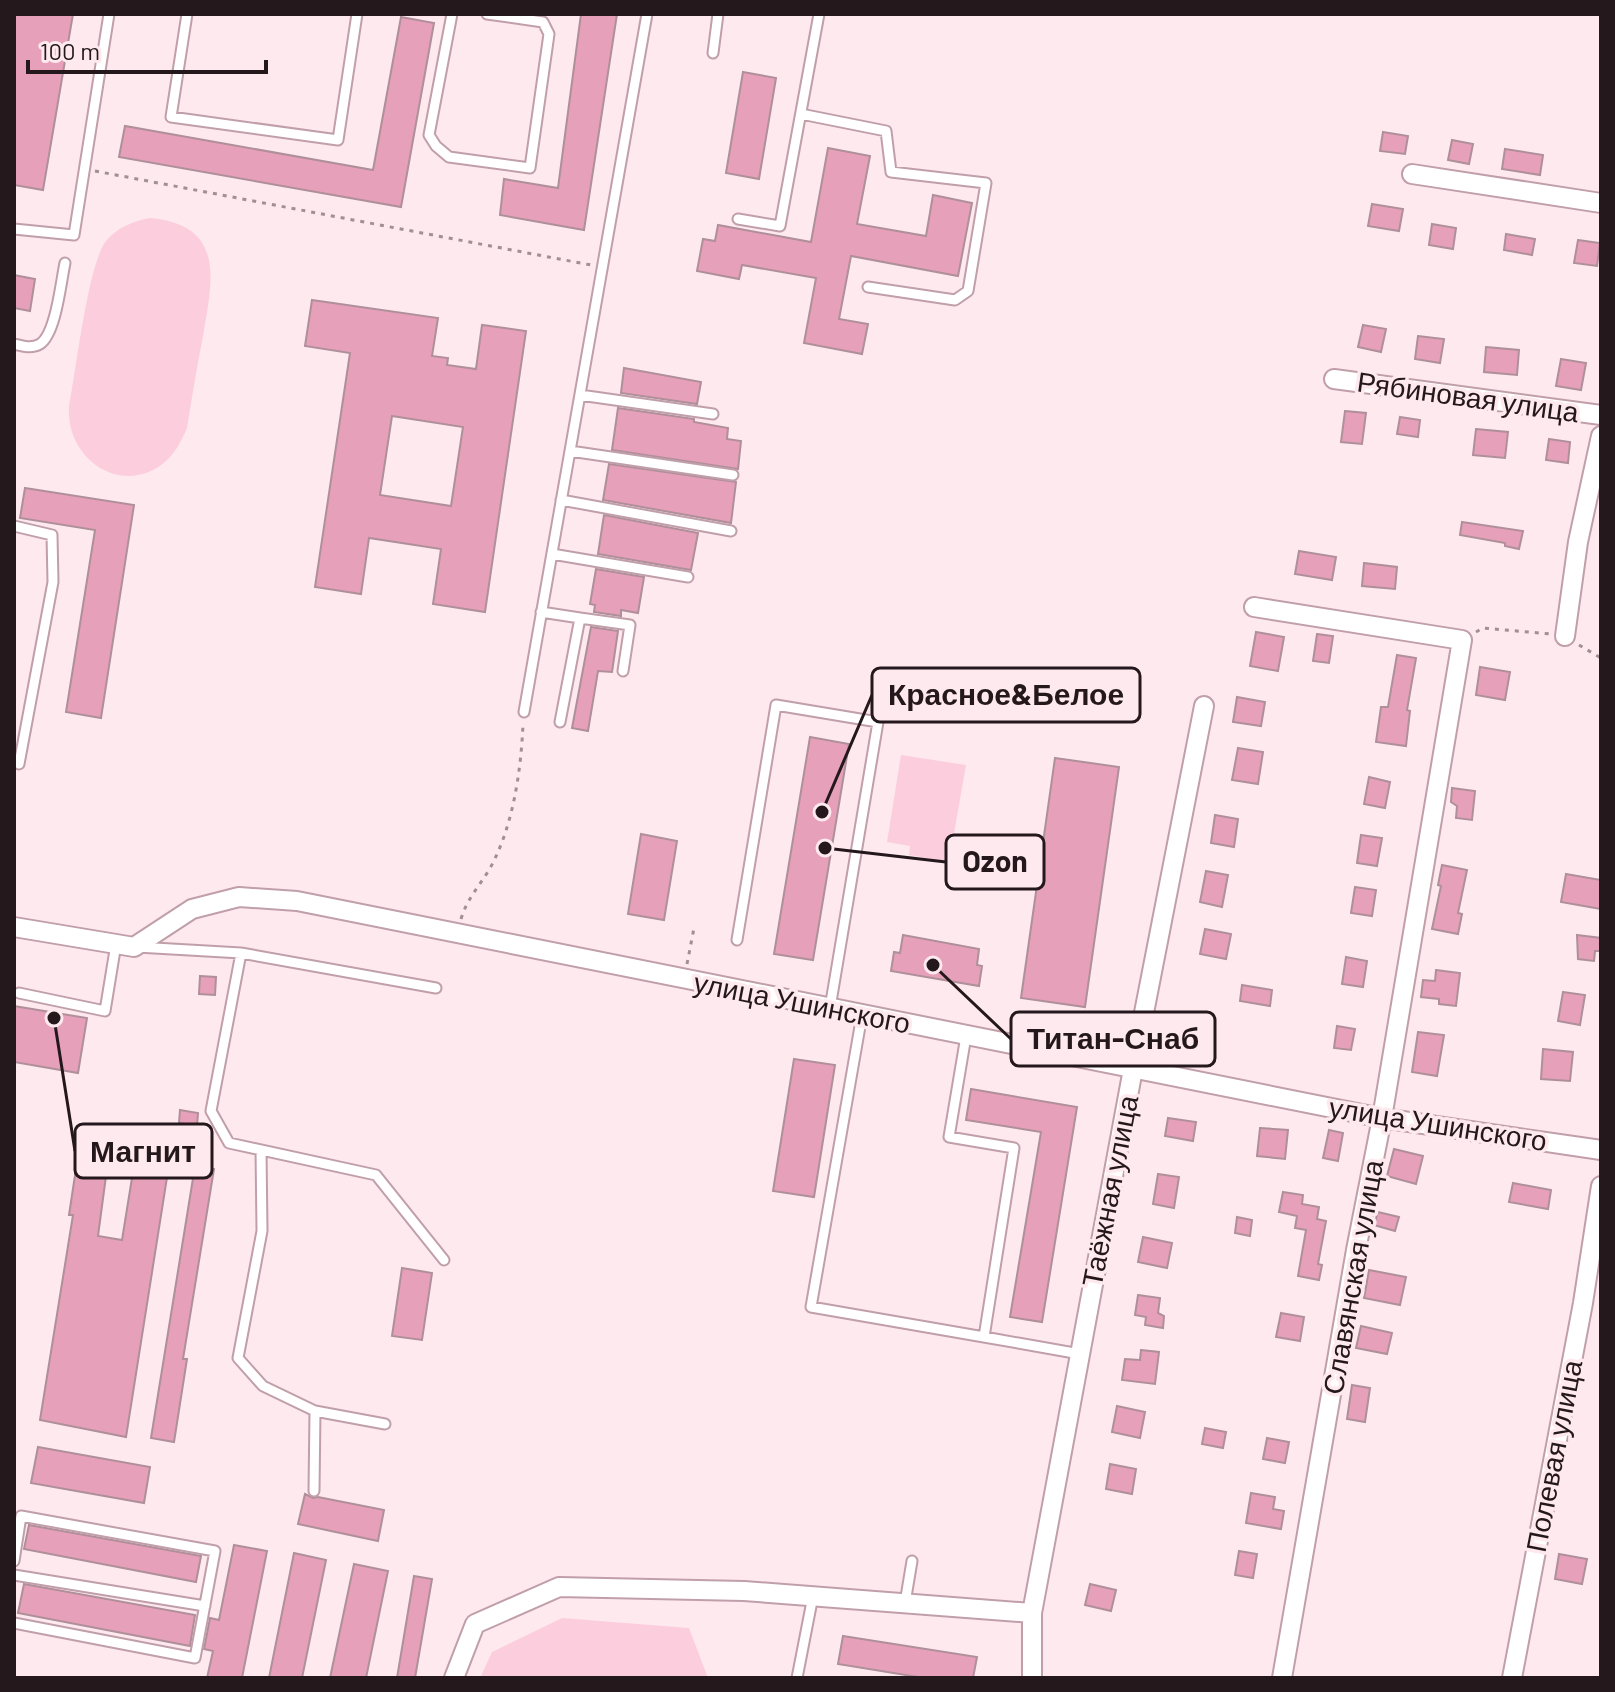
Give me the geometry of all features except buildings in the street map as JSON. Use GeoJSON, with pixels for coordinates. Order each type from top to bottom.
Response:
{"type":"FeatureCollection","features":[{"type":"Feature","properties":{"kind":"street"},"geometry":{"type":"LineString","coordinates":[[1412,174],[1601,203]]}},
{"type":"Feature","properties":{"kind":"street","name":"Рябиновая улица"},"geometry":{"type":"LineString","coordinates":[[1334,379],[1601,415]]}},
{"type":"Feature","properties":{"kind":"street"},"geometry":{"type":"LineString","coordinates":[[1565,636],[1578,542],[1601,436]]}},
{"type":"Feature","properties":{"kind":"street"},"geometry":{"type":"LineString","coordinates":[[1254,607],[1462,640]]}},
{"type":"Feature","properties":{"kind":"street","name":"Славянская улица"},"geometry":{"type":"LineString","coordinates":[[1282,1678],[1382,1118],[1462,640]]}},
{"type":"Feature","properties":{"kind":"street","name":"Таёжная улица"},"geometry":{"type":"LineString","coordinates":[[1032,1678],[1032,1613],[1204,706]]}},
{"type":"Feature","properties":{"kind":"street","name":"улица Ушинского"},"geometry":{"type":"LineString","coordinates":[[125,946],[192,909],[239,897],[297,901],[1382,1118],[1601,1150]]}},
{"type":"Feature","properties":{"kind":"street"},"geometry":{"type":"LineString","coordinates":[[14,927],[125,946]]}},
{"type":"Feature","properties":{"kind":"street","name":"Полевая улица"},"geometry":{"type":"LineString","coordinates":[[1512,1678],[1583,1303],[1601,1186]]}},
{"type":"Feature","properties":{"kind":"street"},"geometry":{"type":"LineString","coordinates":[[454,1678],[475,1624],[559,1587],[744,1591],[1032,1613]]}},
{"type":"Feature","properties":{"kind":"lane"},"geometry":{"type":"LineString","coordinates":[[14,229],[74,235],[109,14]]}},
{"type":"Feature","properties":{"kind":"lane"},"geometry":{"type":"LineString","coordinates":[[187,14],[171,117],[338,140],[357,14]]}},
{"type":"Feature","properties":{"kind":"lane"},"geometry":{"type":"LineString","coordinates":[[452,14],[429,135],[449,157],[530,168],[549,34],[543,22],[487,14]]}},
{"type":"Feature","properties":{"kind":"lane"},"geometry":{"type":"LineString","coordinates":[[524,712],[647,14]]}},
{"type":"Feature","properties":{"kind":"lane"},"geometry":{"type":"LineString","coordinates":[[713,53],[718,14]]}},
{"type":"Feature","properties":{"kind":"lane"},"geometry":{"type":"LineString","coordinates":[[738,219],[780,226],[819,14]]}},
{"type":"Feature","properties":{"kind":"lane"},"geometry":{"type":"LineString","coordinates":[[801,114],[886,131],[891,172],[986,183],[968,291],[955,300],[868,287]]}},
{"type":"Feature","properties":{"kind":"lane"},"geometry":{"type":"LineString","coordinates":[[14,344],[28,347],[40,344],[50,333],[65,263]]}},
{"type":"Feature","properties":{"kind":"lane"},"geometry":{"type":"LineString","coordinates":[[580,395],[713,414]]}},
{"type":"Feature","properties":{"kind":"lane"},"geometry":{"type":"LineString","coordinates":[[570,451],[733,475]]}},
{"type":"Feature","properties":{"kind":"lane"},"geometry":{"type":"LineString","coordinates":[[561,500],[731,531]]}},
{"type":"Feature","properties":{"kind":"lane"},"geometry":{"type":"LineString","coordinates":[[14,526],[52,535],[53,566],[53,582],[19,764]]}},
{"type":"Feature","properties":{"kind":"lane"},"geometry":{"type":"LineString","coordinates":[[552,554],[688,577]]}},
{"type":"Feature","properties":{"kind":"lane"},"geometry":{"type":"LineString","coordinates":[[541,612],[630,625],[623,671]]}},
{"type":"Feature","properties":{"kind":"lane"},"geometry":{"type":"LineString","coordinates":[[560,722],[580,618]]}},
{"type":"Feature","properties":{"kind":"lane"},"geometry":{"type":"LineString","coordinates":[[737,940],[776,705],[878,722],[830,1008]]}},
{"type":"Feature","properties":{"kind":"lane"},"geometry":{"type":"LineString","coordinates":[[19,993],[105,1011],[125,946],[241,953],[436,988]]}},
{"type":"Feature","properties":{"kind":"lane"},"geometry":{"type":"LineString","coordinates":[[241,953],[211,1111],[229,1143],[376,1175],[444,1260]]}},
{"type":"Feature","properties":{"kind":"lane"},"geometry":{"type":"LineString","coordinates":[[862,1015],[811,1307],[1080,1354]]}},
{"type":"Feature","properties":{"kind":"lane"},"geometry":{"type":"LineString","coordinates":[[966,1036],[949,1137],[1014,1148],[984,1337]]}},
{"type":"Feature","properties":{"kind":"lane"},"geometry":{"type":"LineString","coordinates":[[261,1150],[262,1231],[238,1358],[263,1386],[315,1411],[385,1424]]}},
{"type":"Feature","properties":{"kind":"lane"},"geometry":{"type":"LineString","coordinates":[[314,1491],[315,1411]]}},
{"type":"Feature","properties":{"kind":"lane"},"geometry":{"type":"LineString","coordinates":[[14,1561],[21,1516],[215,1551],[195,1658],[14,1623]]}},
{"type":"Feature","properties":{"kind":"lane"},"geometry":{"type":"LineString","coordinates":[[905,1603],[912,1561]]}},
{"type":"Feature","properties":{"kind":"lane"},"geometry":{"type":"LineString","coordinates":[[14,1575],[205,1606]]}},
{"type":"Feature","properties":{"kind":"lane"},"geometry":{"type":"LineString","coordinates":[[797,1678],[813,1596]]}},
{"type":"Feature","properties":{"kind":"path"},"geometry":{"type":"LineString","coordinates":[[84,169],[602,268]]}},
{"type":"Feature","properties":{"kind":"path"},"geometry":{"type":"LineString","coordinates":[[1462,640],[1483,628],[1565,636],[1601,658]]}},
{"type":"Feature","properties":{"kind":"path"},"geometry":{"type":"LineString","coordinates":[[457,934],[466,902],[489,870],[505,834],[522,748],[524,712]]}},
{"type":"Feature","properties":{"kind":"path"},"geometry":{"type":"LineString","coordinates":[[684,979],[694,928]]}},
{"type":"Feature","properties":{"kind":"shaded area"},"geometry":{"type":"Polygon","coordinates":[[[150,218],[175,223],[192,232],[203,244],[209,259],[209,296],[187,428],[181,441],[167,460],[151,471],[133,476],[116,475],[87,458],[70,426],[69,406],[88,294],[100,253],[106,241],[121,228],[150,218]]]}},
{"type":"Feature","properties":{"kind":"shaded area"},"geometry":{"type":"Polygon","coordinates":[[[901,755],[966,765],[949,862],[909,855],[910,846],[887,842],[901,755]]]}},
{"type":"Feature","properties":{"kind":"shaded area"},"geometry":{"type":"Polygon","coordinates":[[[562,1618],[689,1628],[708,1678],[480,1678],[492,1652],[562,1618]]]}},
{"type":"Feature","properties":{"kind":"place","name":"Красное&Белое"},"geometry":{"type":"Point","coordinates":[822,812]}},
{"type":"Feature","properties":{"kind":"place","name":"Ozon"},"geometry":{"type":"Point","coordinates":[825,848]}},
{"type":"Feature","properties":{"kind":"place","name":"Титан-Снаб"},"geometry":{"type":"Point","coordinates":[933,965]}},
{"type":"Feature","properties":{"kind":"place","name":"Магнит"},"geometry":{"type":"Point","coordinates":[54,1018]}}]}
